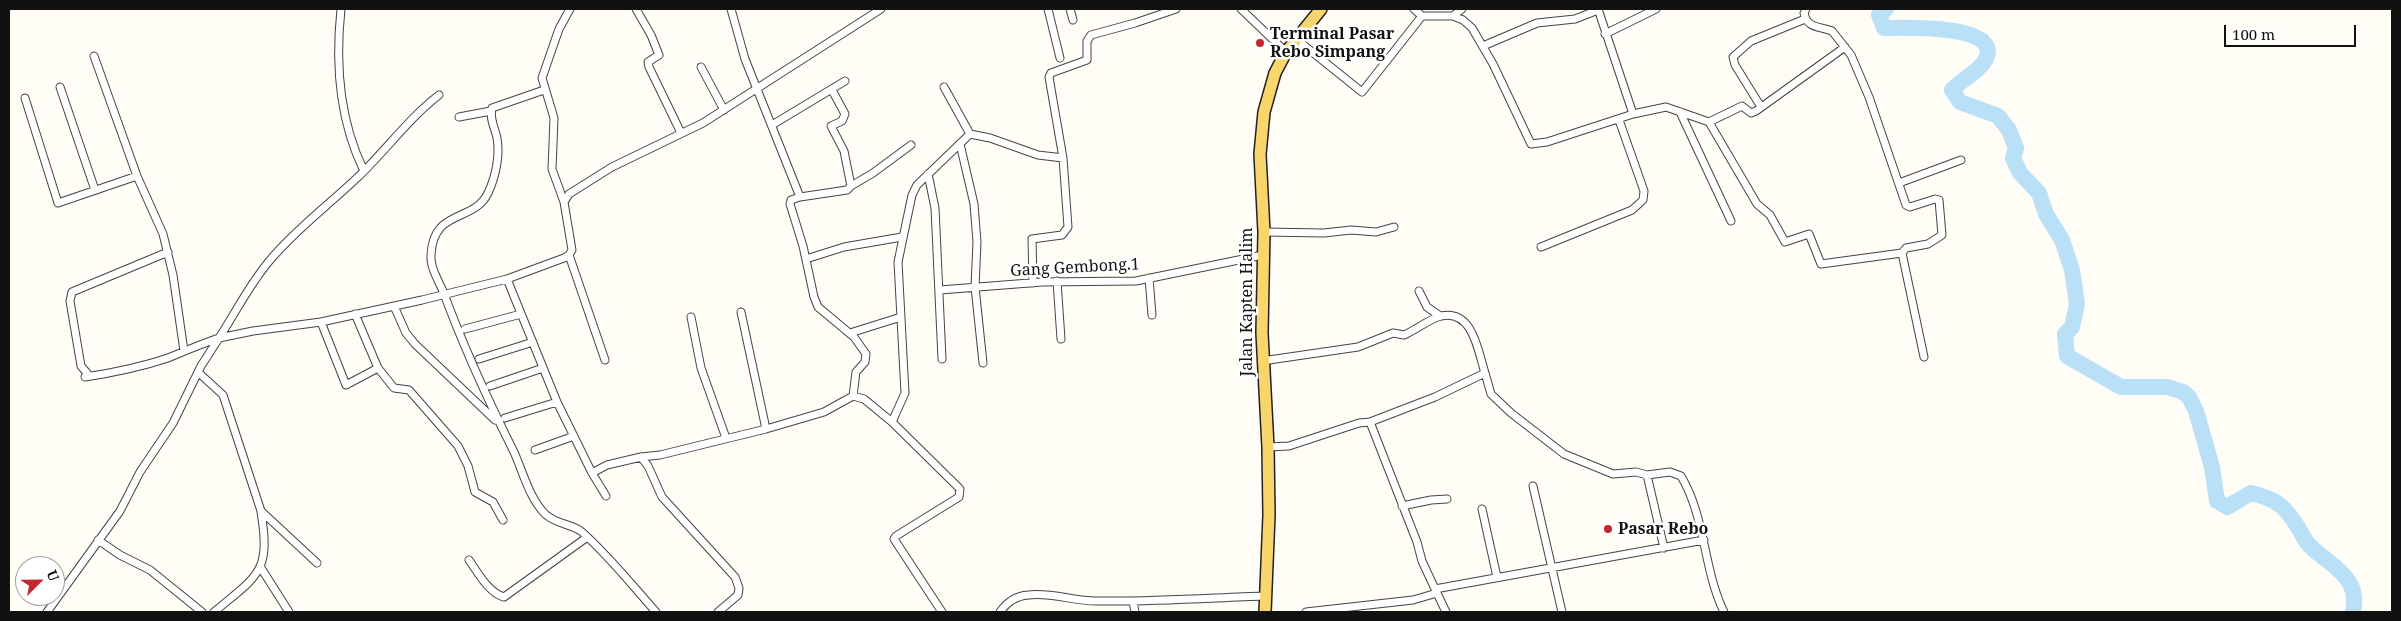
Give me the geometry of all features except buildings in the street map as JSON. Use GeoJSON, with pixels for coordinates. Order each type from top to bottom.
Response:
{"type":"FeatureCollection","features":[{"type":"Feature","properties":{"kind":"main road","name":"Jalan Kapten Halim"},"geometry":{"type":"LineString","coordinates":[[1265,612],[1264,596],[1269,515],[1268,446],[1262,361],[1264,232],[1260,154],[1264,112],[1275,72],[1286,52],[1321,9]]}},
{"type":"Feature","properties":{"kind":"street"},"geometry":{"type":"LineString","coordinates":[[341,9],[337,45],[338,76],[349,135],[364,170]]}},
{"type":"Feature","properties":{"kind":"street"},"geometry":{"type":"LineString","coordinates":[[570,9],[543,71],[544,90],[554,118],[552,169],[564,202],[572,250],[570,255],[605,360]]}},
{"type":"Feature","properties":{"kind":"street"},"geometry":{"type":"LineString","coordinates":[[636,9],[651,35],[659,55],[648,62],[649,67],[681,134]]}},
{"type":"Feature","properties":{"kind":"street"},"geometry":{"type":"LineString","coordinates":[[731,9],[757,90],[800,196]]}},
{"type":"Feature","properties":{"kind":"street"},"geometry":{"type":"LineString","coordinates":[[564,202],[569,194],[612,167],[681,134],[724,110],[881,9]]}},
{"type":"Feature","properties":{"kind":"street"},"geometry":{"type":"LineString","coordinates":[[1048,9],[1060,58]]}},
{"type":"Feature","properties":{"kind":"street"},"geometry":{"type":"LineString","coordinates":[[1070,9],[1073,20]]}},
{"type":"Feature","properties":{"kind":"street"},"geometry":{"type":"LineString","coordinates":[[1033,282],[1032,240],[1062,234],[1068,227],[1063,158],[1049,76],[1051,73],[1087,60],[1087,42],[1094,34],[1135,24],[1176,9]]}},
{"type":"Feature","properties":{"kind":"street"},"geometry":{"type":"LineString","coordinates":[[1241,9],[1286,52]]}},
{"type":"Feature","properties":{"kind":"street"},"geometry":{"type":"LineString","coordinates":[[1414,9],[1422,16],[1453,16],[1463,20],[1472,28],[1483,46],[1531,144],[1547,142],[1633,114],[1666,108],[1709,122],[1757,204],[1770,215],[1785,242],[1809,234],[1820,263],[1902,253],[1906,248],[1928,244],[1943,233],[1939,200],[1935,199],[1908,207],[1869,97],[1845,47],[1832,31],[1814,28],[1805,19]]}},
{"type":"Feature","properties":{"kind":"street"},"geometry":{"type":"LineString","coordinates":[[1453,16],[1462,9]]}},
{"type":"Feature","properties":{"kind":"street"},"geometry":{"type":"LineString","coordinates":[[1605,34],[1656,9]]}},
{"type":"Feature","properties":{"kind":"street"},"geometry":{"type":"LineString","coordinates":[[1805,19],[1806,9]]}},
{"type":"Feature","properties":{"kind":"street"},"geometry":{"type":"LineString","coordinates":[[1483,46],[1537,23],[1574,19],[1598,10],[1633,114]]}},
{"type":"Feature","properties":{"kind":"street"},"geometry":{"type":"LineString","coordinates":[[1296,39],[1362,92],[1422,16]]}},
{"type":"Feature","properties":{"kind":"street"},"geometry":{"type":"LineString","coordinates":[[1761,107],[1735,65],[1733,56],[1751,41],[1805,19]]}},
{"type":"Feature","properties":{"kind":"street"},"geometry":{"type":"LineString","coordinates":[[1709,122],[1742,106],[1751,113],[1845,47]]}},
{"type":"Feature","properties":{"kind":"street"},"geometry":{"type":"LineString","coordinates":[[94,56],[137,176],[163,234],[168,252],[184,351]]}},
{"type":"Feature","properties":{"kind":"street"},"geometry":{"type":"LineString","coordinates":[[701,67],[724,110]]}},
{"type":"Feature","properties":{"kind":"street"},"geometry":{"type":"LineString","coordinates":[[772,124],[845,81]]}},
{"type":"Feature","properties":{"kind":"street"},"geometry":{"type":"LineString","coordinates":[[60,87],[95,190]]}},
{"type":"Feature","properties":{"kind":"street"},"geometry":{"type":"LineString","coordinates":[[944,87],[970,134],[990,138],[1038,154],[1063,158]]}},
{"type":"Feature","properties":{"kind":"street"},"geometry":{"type":"LineString","coordinates":[[460,118],[491,112],[496,106],[544,90]]}},
{"type":"Feature","properties":{"kind":"street"},"geometry":{"type":"LineString","coordinates":[[832,90],[845,114],[842,121],[831,126],[844,151],[850,186]]}},
{"type":"Feature","properties":{"kind":"street"},"geometry":{"type":"LineString","coordinates":[[47,612],[123,506],[140,472],[173,423],[199,373],[252,284],[271,259],[310,219],[392,143],[418,111],[439,94]]}},
{"type":"Feature","properties":{"kind":"street"},"geometry":{"type":"LineString","coordinates":[[26,98],[58,203],[137,176]]}},
{"type":"Feature","properties":{"kind":"street"},"geometry":{"type":"LineString","coordinates":[[491,112],[497,137],[498,156],[489,193],[477,206],[440,226],[435,233],[431,264],[463,346],[531,492],[545,514],[555,521],[581,531],[586,538],[605,554],[656,612]]}},
{"type":"Feature","properties":{"kind":"street"},"geometry":{"type":"LineString","coordinates":[[1680,112],[1731,221]]}},
{"type":"Feature","properties":{"kind":"street"},"geometry":{"type":"LineString","coordinates":[[1541,247],[1632,210],[1643,200],[1644,191],[1619,120]]}},
{"type":"Feature","properties":{"kind":"street"},"geometry":{"type":"LineString","coordinates":[[892,422],[905,393],[898,262],[912,195],[917,185],[970,134]]}},
{"type":"Feature","properties":{"kind":"street"},"geometry":{"type":"LineString","coordinates":[[960,144],[974,204],[977,242],[975,288],[983,363]]}},
{"type":"Feature","properties":{"kind":"street"},"geometry":{"type":"LineString","coordinates":[[853,396],[856,372],[866,358],[862,346],[850,333],[818,307],[790,204],[791,200],[800,196],[847,190],[850,186],[873,174],[911,145]]}},
{"type":"Feature","properties":{"kind":"street"},"geometry":{"type":"LineString","coordinates":[[1899,183],[1960,160]]}},
{"type":"Feature","properties":{"kind":"street"},"geometry":{"type":"LineString","coordinates":[[928,174],[935,208],[942,359]]}},
{"type":"Feature","properties":{"kind":"street"},"geometry":{"type":"LineString","coordinates":[[1264,232],[1324,233],[1351,230],[1376,232],[1394,227]]}},
{"type":"Feature","properties":{"kind":"street"},"geometry":{"type":"LineString","coordinates":[[806,259],[844,247],[902,237]]}},
{"type":"Feature","properties":{"kind":"street"},"geometry":{"type":"LineString","coordinates":[[168,252],[73,291],[70,294],[81,366],[87,373],[85,377],[128,368],[184,351],[192,346],[253,330],[321,322],[507,279],[554,263],[570,255]]}},
{"type":"Feature","properties":{"kind":"street"},"geometry":{"type":"LineString","coordinates":[[1902,253],[1924,357]]}},
{"type":"Feature","properties":{"kind":"street","name":"Gang Gembong.1"},"geometry":{"type":"LineString","coordinates":[[940,290],[1033,282],[1136,281],[1263,255]]}},
{"type":"Feature","properties":{"kind":"street"},"geometry":{"type":"LineString","coordinates":[[1149,278],[1152,315]]}},
{"type":"Feature","properties":{"kind":"street"},"geometry":{"type":"LineString","coordinates":[[507,279],[557,402],[592,473],[606,496]]}},
{"type":"Feature","properties":{"kind":"street"},"geometry":{"type":"LineString","coordinates":[[1057,281],[1062,339]]}},
{"type":"Feature","properties":{"kind":"street"},"geometry":{"type":"LineString","coordinates":[[1419,291],[1427,307],[1440,316]]}},
{"type":"Feature","properties":{"kind":"street"},"geometry":{"type":"LineString","coordinates":[[394,306],[406,333],[415,344],[498,422]]}},
{"type":"Feature","properties":{"kind":"street"},"geometry":{"type":"LineString","coordinates":[[741,312],[766,429]]}},
{"type":"Feature","properties":{"kind":"street"},"geometry":{"type":"LineString","coordinates":[[356,314],[378,368],[394,388],[409,390],[458,446],[468,466],[475,492],[493,502],[503,520]]}},
{"type":"Feature","properties":{"kind":"street"},"geometry":{"type":"LineString","coordinates":[[465,329],[522,314]]}},
{"type":"Feature","properties":{"kind":"street"},"geometry":{"type":"LineString","coordinates":[[1262,361],[1358,347],[1393,333],[1404,335],[1440,316],[1461,317],[1468,324],[1491,394],[1511,413],[1564,454],[1613,474],[1636,472],[1646,475],[1670,472],[1681,476],[1698,515],[1714,589],[1724,612]]}},
{"type":"Feature","properties":{"kind":"street"},"geometry":{"type":"LineString","coordinates":[[691,317],[701,368],[726,438]]}},
{"type":"Feature","properties":{"kind":"street"},"geometry":{"type":"LineString","coordinates":[[850,333],[901,317]]}},
{"type":"Feature","properties":{"kind":"street"},"geometry":{"type":"LineString","coordinates":[[321,322],[346,385],[378,368]]}},
{"type":"Feature","properties":{"kind":"street"},"geometry":{"type":"LineString","coordinates":[[479,359],[533,342]]}},
{"type":"Feature","properties":{"kind":"street"},"geometry":{"type":"LineString","coordinates":[[490,386],[543,368]]}},
{"type":"Feature","properties":{"kind":"street"},"geometry":{"type":"LineString","coordinates":[[199,373],[223,394],[260,511],[264,538],[261,568],[252,580],[214,612]]}},
{"type":"Feature","properties":{"kind":"street"},"geometry":{"type":"LineString","coordinates":[[1268,446],[1289,446],[1359,423],[1370,422],[1435,397],[1485,373]]}},
{"type":"Feature","properties":{"kind":"street"},"geometry":{"type":"LineString","coordinates":[[592,473],[606,465],[660,455],[766,429],[824,412],[853,396],[864,399],[892,422],[961,492],[959,497],[894,539],[942,612]]}},
{"type":"Feature","properties":{"kind":"street"},"geometry":{"type":"LineString","coordinates":[[505,418],[557,402]]}},
{"type":"Feature","properties":{"kind":"street"},"geometry":{"type":"LineString","coordinates":[[1370,422],[1446,612]]}},
{"type":"Feature","properties":{"kind":"street"},"geometry":{"type":"LineString","coordinates":[[535,450],[574,436]]}},
{"type":"Feature","properties":{"kind":"street"},"geometry":{"type":"LineString","coordinates":[[641,457],[648,466],[662,498],[735,577],[739,588],[738,595],[718,612]]}},
{"type":"Feature","properties":{"kind":"street"},"geometry":{"type":"LineString","coordinates":[[1646,475],[1664,548]]}},
{"type":"Feature","properties":{"kind":"street"},"geometry":{"type":"LineString","coordinates":[[1532,486],[1562,612]]}},
{"type":"Feature","properties":{"kind":"street"},"geometry":{"type":"LineString","coordinates":[[1402,506],[1447,499]]}},
{"type":"Feature","properties":{"kind":"street"},"geometry":{"type":"LineString","coordinates":[[1482,509],[1497,577]]}},
{"type":"Feature","properties":{"kind":"street"},"geometry":{"type":"LineString","coordinates":[[260,511],[317,563]]}},
{"type":"Feature","properties":{"kind":"street"},"geometry":{"type":"LineString","coordinates":[[469,560],[480,577],[499,596],[504,597],[586,538]]}},
{"type":"Feature","properties":{"kind":"street"},"geometry":{"type":"LineString","coordinates":[[98,540],[120,555],[150,570],[202,612]]}},
{"type":"Feature","properties":{"kind":"street"},"geometry":{"type":"LineString","coordinates":[[1306,612],[1413,600],[1436,591],[1497,577],[1704,540]]}},
{"type":"Feature","properties":{"kind":"street"},"geometry":{"type":"LineString","coordinates":[[261,568],[289,612]]}},
{"type":"Feature","properties":{"kind":"street"},"geometry":{"type":"LineString","coordinates":[[1000,612],[1008,601],[1028,595],[1047,595],[1079,601],[1264,596]]}},
{"type":"Feature","properties":{"kind":"street"},"geometry":{"type":"LineString","coordinates":[[1133,600],[1135,612]]}},
{"type":"Feature","properties":{"kind":"waterway"},"geometry":{"type":"LineString","coordinates":[[1886,9],[1879,15],[1884,28],[1928,28],[1965,33],[1979,39],[1987,47],[1986,59],[1983,64],[1952,90],[1960,102],[1998,116],[2009,130],[2016,148],[2013,158],[2020,173],[2039,193],[2046,214],[2062,240],[2072,270],[2077,304],[2072,327],[2065,334],[2067,356],[2121,387],[2168,387],[2183,392],[2189,397],[2196,411],[2212,467],[2217,501],[2227,507],[2251,493],[2268,498],[2280,505],[2290,515],[2309,545],[2342,573],[2348,581],[2354,600],[2353,612]]}},
{"type":"Feature","properties":{"kind":"place","name":"Terminal Pasar Rebo Simpang"},"geometry":{"type":"Point","coordinates":[1260,43]}},
{"type":"Feature","properties":{"kind":"place","name":"Pasar Rebo"},"geometry":{"type":"Point","coordinates":[1608,529]}}]}
